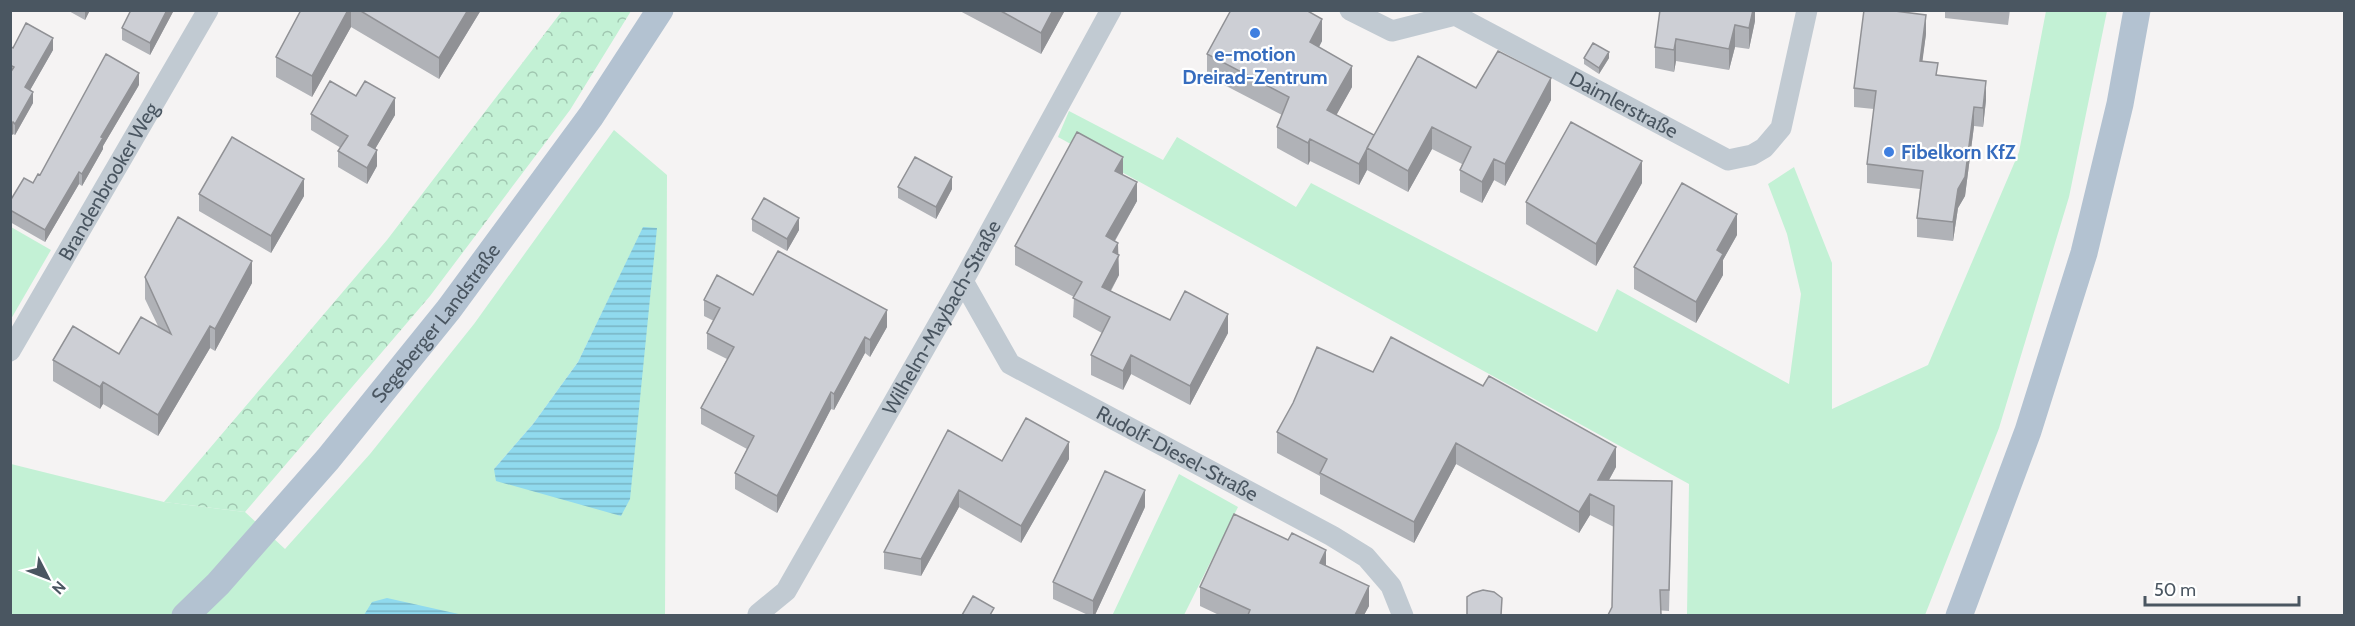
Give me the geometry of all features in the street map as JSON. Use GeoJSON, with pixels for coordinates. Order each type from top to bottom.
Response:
{"type":"FeatureCollection","features":[{"type":"Feature","properties":{"kind":"main road","name":"Segeberger Landstraße"},"geometry":{"type":"LineString","coordinates":[[185,615],[218,584],[328,459],[449,309],[591,116],[660,10]]}},
{"type":"Feature","properties":{"kind":"main road"},"geometry":{"type":"LineString","coordinates":[[1959,615],[2028,431],[2084,253],[2120,104],[2137,10]]}},
{"type":"Feature","properties":{"kind":"street","name":"Brandenbrooker Weg"},"geometry":{"type":"LineString","coordinates":[[10,351],[208,10]]}},
{"type":"Feature","properties":{"kind":"street","name":"Wilhelm-Maybach-Straße"},"geometry":{"type":"LineString","coordinates":[[758,614],[786,591],[963,281],[1111,10]]}},
{"type":"Feature","properties":{"kind":"street","name":"Daimlerstraße"},"geometry":{"type":"LineString","coordinates":[[1350,10],[1392,31],[1455,15],[1728,160],[1752,155],[1764,148],[1781,128],[1807,10]]}},
{"type":"Feature","properties":{"kind":"street","name":"Rudolf-Diesel-Straße"},"geometry":{"type":"LineString","coordinates":[[963,281],[1010,364],[1341,541],[1366,557],[1391,586],[1403,615]]}},
{"type":"Feature","properties":{"kind":"green space"},"geometry":{"type":"Polygon","coordinates":[[[562,11],[631,11],[570,110],[430,296],[245,512],[164,502],[387,240],[562,11]]]}},
{"type":"Feature","properties":{"kind":"green space"},"geometry":{"type":"Polygon","coordinates":[[[2046,11],[2107,11],[2069,197],[1999,428],[1925,615],[1687,615],[1689,484],[1058,137],[1069,111],[1163,160],[1177,137],[1296,207],[1311,183],[1597,332],[1617,289],[1789,384],[1801,294],[1787,234],[1768,184],[1794,167],[1832,263],[1832,409],[1928,365],[2019,152],[2046,11]]]}},
{"type":"Feature","properties":{"kind":"green space"},"geometry":{"type":"Polygon","coordinates":[[[614,130],[667,175],[665,615],[11,616],[11,464],[164,502],[245,512],[285,549],[370,454],[474,324],[614,130]],[[643,228],[578,362],[533,424],[494,469],[621,516],[643,228]]]}},
{"type":"Feature","properties":{"kind":"green space"},"geometry":{"type":"Polygon","coordinates":[[[11,227],[51,250],[11,319],[11,227]]]}},
{"type":"Feature","properties":{"kind":"green space"},"geometry":{"type":"Polygon","coordinates":[[[1179,474],[1238,507],[1184,615],[1112,616],[1179,474]]]}},
{"type":"Feature","properties":{"kind":"water"},"geometry":{"type":"Polygon","coordinates":[[[643,227],[657,228],[630,499],[621,516],[496,481],[494,469],[533,424],[578,362],[643,227]]]}},
{"type":"Feature","properties":{"kind":"water"},"geometry":{"type":"Polygon","coordinates":[[[387,598],[463,615],[364,615],[372,602],[387,598]]]}},
{"type":"Feature","properties":{"kind":"building"},"geometry":{"type":"Polygon","coordinates":[[[131,10],[167,10],[150,43],[122,28],[131,10]]]}},
{"type":"Feature","properties":{"kind":"building"},"geometry":{"type":"Polygon","coordinates":[[[301,10],[348,10],[312,76],[276,57],[301,10]]]}},
{"type":"Feature","properties":{"kind":"building"},"geometry":{"type":"Polygon","coordinates":[[[359,10],[468,10],[439,58],[359,10]]]}},
{"type":"Feature","properties":{"kind":"building"},"geometry":{"type":"Polygon","coordinates":[[[999,10],[1053,10],[1041,33],[999,10]]]}},
{"type":"Feature","properties":{"kind":"building"},"geometry":{"type":"Polygon","coordinates":[[[1231,10],[1306,10],[1322,19],[1310,42],[1352,66],[1327,110],[1374,135],[1359,164],[1310,139],[1308,143],[1277,127],[1289,97],[1207,54],[1231,10]]]}},
{"type":"Feature","properties":{"kind":"building"},"geometry":{"type":"Polygon","coordinates":[[[1660,10],[1753,10],[1749,28],[1735,25],[1729,49],[1676,39],[1674,50],[1655,47],[1660,10]]]}},
{"type":"Feature","properties":{"kind":"building"},"geometry":{"type":"Polygon","coordinates":[[[1864,10],[1887,10],[1926,15],[1920,61],[1938,63],[1936,75],[1986,81],[1983,108],[1974,107],[1965,177],[1958,189],[1953,222],[1917,218],[1923,171],[1867,164],[1876,91],[1854,88],[1864,10]]]}},
{"type":"Feature","properties":{"kind":"building"},"geometry":{"type":"Polygon","coordinates":[[[26,23],[53,38],[25,87],[33,92],[15,124],[13,122],[10,126],[10,73],[14,67],[10,65],[10,46],[13,48],[26,23]]]}},
{"type":"Feature","properties":{"kind":"building"},"geometry":{"type":"Polygon","coordinates":[[[1593,43],[1609,52],[1599,68],[1584,58],[1593,43]]]}},
{"type":"Feature","properties":{"kind":"building"},"geometry":{"type":"Polygon","coordinates":[[[1498,51],[1551,78],[1505,164],[1494,159],[1482,182],[1460,170],[1471,147],[1432,127],[1408,171],[1367,148],[1418,56],[1476,88],[1498,51]]]}},
{"type":"Feature","properties":{"kind":"building"},"geometry":{"type":"Polygon","coordinates":[[[106,54],[139,73],[82,174],[79,172],[45,230],[10,210],[10,201],[24,178],[33,183],[38,174],[40,175],[106,54]]]}},
{"type":"Feature","properties":{"kind":"building"},"geometry":{"type":"Polygon","coordinates":[[[330,81],[356,96],[365,81],[395,98],[368,145],[377,150],[367,168],[338,151],[348,136],[311,114],[330,81]]]}},
{"type":"Feature","properties":{"kind":"building"},"geometry":{"type":"Polygon","coordinates":[[[1571,122],[1642,161],[1596,244],[1526,202],[1571,122]]]}},
{"type":"Feature","properties":{"kind":"building"},"geometry":{"type":"Polygon","coordinates":[[[1077,132],[1123,157],[1115,171],[1137,182],[1106,236],[1118,243],[1113,252],[1119,255],[1102,287],[1170,320],[1185,291],[1228,314],[1190,386],[1131,355],[1123,371],[1091,355],[1110,317],[1073,298],[1082,282],[1015,246],[1077,132]]]}},
{"type":"Feature","properties":{"kind":"building"},"geometry":{"type":"Polygon","coordinates":[[[232,137],[304,179],[271,236],[199,194],[232,137]]]}},
{"type":"Feature","properties":{"kind":"building"},"geometry":{"type":"Polygon","coordinates":[[[915,157],[952,177],[936,207],[898,187],[915,157]]]}},
{"type":"Feature","properties":{"kind":"building"},"geometry":{"type":"Polygon","coordinates":[[[1682,183],[1737,214],[1717,250],[1723,254],[1696,302],[1634,267],[1682,183]]]}},
{"type":"Feature","properties":{"kind":"building"},"geometry":{"type":"Polygon","coordinates":[[[764,198],[799,218],[787,239],[752,219],[764,198]]]}},
{"type":"Feature","properties":{"kind":"building"},"geometry":{"type":"Polygon","coordinates":[[[178,217],[252,261],[215,329],[210,326],[158,415],[103,382],[100,387],[53,360],[73,326],[119,354],[141,317],[171,334],[145,277],[178,217]]]}},
{"type":"Feature","properties":{"kind":"building"},"geometry":{"type":"Polygon","coordinates":[[[778,251],[887,310],[870,340],[865,337],[834,394],[831,392],[777,496],[735,473],[754,436],[701,408],[734,347],[707,333],[720,308],[704,300],[717,275],[753,295],[778,251]]]}},
{"type":"Feature","properties":{"kind":"building"},"geometry":{"type":"Polygon","coordinates":[[[1391,337],[1483,386],[1489,376],[1616,447],[1598,480],[1672,481],[1669,590],[1660,590],[1661,615],[1608,615],[1612,607],[1614,506],[1590,494],[1579,512],[1456,443],[1414,522],[1320,473],[1327,459],[1277,432],[1293,403],[1317,347],[1373,372],[1391,337]]]}},
{"type":"Feature","properties":{"kind":"building"},"geometry":{"type":"Polygon","coordinates":[[[1026,418],[1069,442],[1021,526],[959,490],[921,559],[884,552],[948,430],[1002,461],[1026,418]]]}},
{"type":"Feature","properties":{"kind":"building"},"geometry":{"type":"Polygon","coordinates":[[[1105,471],[1145,490],[1093,601],[1053,582],[1105,471]]]}},
{"type":"Feature","properties":{"kind":"building"},"geometry":{"type":"Polygon","coordinates":[[[1234,514],[1288,540],[1292,533],[1326,550],[1320,563],[1369,586],[1355,615],[1248,615],[1250,610],[1200,587],[1234,514]]]}},
{"type":"Feature","properties":{"kind":"building"},"geometry":{"type":"Polygon","coordinates":[[[1483,590],[1494,592],[1502,598],[1501,615],[1467,615],[1467,597],[1483,590]]]}},
{"type":"Feature","properties":{"kind":"building"},"geometry":{"type":"Polygon","coordinates":[[[973,596],[994,608],[990,615],[962,615],[973,596]]]}},
{"type":"Feature","properties":{"kind":"place","name":"e-motion Dreirad-Zentrum"},"geometry":{"type":"Point","coordinates":[1255,33]}},
{"type":"Feature","properties":{"kind":"place","name":"Fibelkorn KfZ"},"geometry":{"type":"Point","coordinates":[1889,152]}}]}
